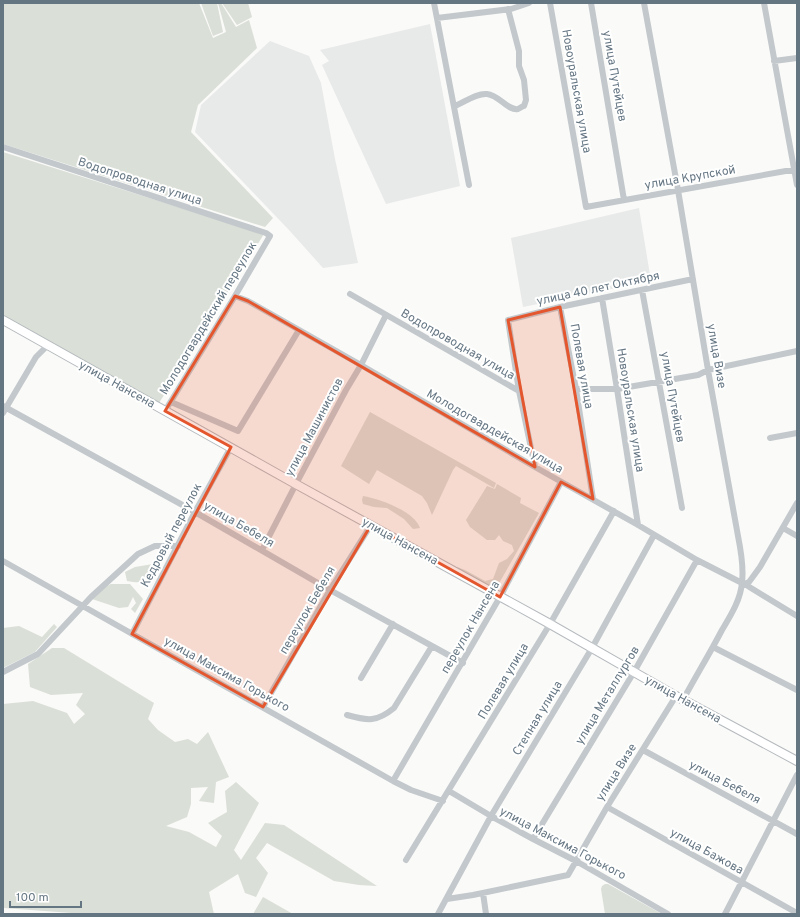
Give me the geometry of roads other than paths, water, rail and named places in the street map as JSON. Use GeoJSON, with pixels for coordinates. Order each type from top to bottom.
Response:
{"type":"FeatureCollection","features":[{"type":"Feature","properties":{"kind":"main road","name":"улица Нансена"},"geometry":{"type":"LineString","coordinates":[[3,320],[797,762]]}},
{"type":"Feature","properties":{"kind":"street"},"geometry":{"type":"LineString","coordinates":[[434,3],[470,185]]}},
{"type":"Feature","properties":{"kind":"street"},"geometry":{"type":"LineString","coordinates":[[437,18],[508,9],[529,3]]}},
{"type":"Feature","properties":{"kind":"street","name":"Новоуральская улица"},"geometry":{"type":"LineString","coordinates":[[550,3],[586,207]]}},
{"type":"Feature","properties":{"kind":"street","name":"улица Путейцев"},"geometry":{"type":"LineString","coordinates":[[591,3],[624,200]]}},
{"type":"Feature","properties":{"kind":"street","name":"улица Визе"},"geometry":{"type":"LineString","coordinates":[[447,899],[568,875],[607,807],[643,750],[680,698],[713,647],[734,609],[744,583],[738,536],[644,3]]}},
{"type":"Feature","properties":{"kind":"street"},"geometry":{"type":"LineString","coordinates":[[764,3],[796,169],[797,185]]}},
{"type":"Feature","properties":{"kind":"street"},"geometry":{"type":"LineString","coordinates":[[454,106],[480,95],[488,94],[499,99],[512,109],[518,109],[524,106],[526,100],[524,80],[519,66],[519,51],[508,9]]}},
{"type":"Feature","properties":{"kind":"street"},"geometry":{"type":"LineString","coordinates":[[774,61],[797,58]]}},
{"type":"Feature","properties":{"kind":"street","name":"Водопроводная улица"},"geometry":{"type":"LineString","coordinates":[[3,147],[266,233],[270,236]]}},
{"type":"Feature","properties":{"kind":"street","name":"улица Крупской"},"geometry":{"type":"LineString","coordinates":[[586,207],[796,169]]}},
{"type":"Feature","properties":{"kind":"street","name":"Молодогвардейский переулок"},"geometry":{"type":"LineString","coordinates":[[165,411],[270,236]]}},
{"type":"Feature","properties":{"kind":"street","name":"улица 40 лет Октября"},"geometry":{"type":"LineString","coordinates":[[519,391],[508,320],[560,307],[692,279]]}},
{"type":"Feature","properties":{"kind":"street","name":"улица Путейцев"},"geometry":{"type":"LineString","coordinates":[[642,290],[682,508]]}},
{"type":"Feature","properties":{"kind":"street","name":"Водопроводная улица"},"geometry":{"type":"LineString","coordinates":[[350,294],[519,391]]}},
{"type":"Feature","properties":{"kind":"street","name":"Молодогвардейская улица"},"geometry":{"type":"LineString","coordinates":[[235,296],[248,301],[361,365],[697,560],[744,583],[797,616]]}},
{"type":"Feature","properties":{"kind":"street","name":"Новоуральская улица"},"geometry":{"type":"LineString","coordinates":[[602,298],[638,525]]}},
{"type":"Feature","properties":{"kind":"street","name":"Полевая улица"},"geometry":{"type":"LineString","coordinates":[[560,307],[576,389],[593,499]]}},
{"type":"Feature","properties":{"kind":"street","name":"улица Машинистов"},"geometry":{"type":"LineString","coordinates":[[262,550],[346,390],[361,365],[386,315]]}},
{"type":"Feature","properties":{"kind":"street"},"geometry":{"type":"LineString","coordinates":[[171,402],[238,431],[299,330]]}},
{"type":"Feature","properties":{"kind":"street"},"geometry":{"type":"LineString","coordinates":[[4,409],[36,357],[48,345]]}},
{"type":"Feature","properties":{"kind":"street"},"geometry":{"type":"LineString","coordinates":[[576,389],[617,388],[659,381],[698,374],[708,370],[797,351]]}},
{"type":"Feature","properties":{"kind":"street"},"geometry":{"type":"LineString","coordinates":[[519,391],[535,467]]}},
{"type":"Feature","properties":{"kind":"street","name":"улица Бебеля"},"geometry":{"type":"LineString","coordinates":[[4,409],[195,512],[330,590],[463,663]]}},
{"type":"Feature","properties":{"kind":"street"},"geometry":{"type":"LineString","coordinates":[[770,438],[797,433]]}},
{"type":"Feature","properties":{"kind":"street","name":"Кедровый переулок"},"geometry":{"type":"LineString","coordinates":[[132,634],[195,512],[231,447]]}},
{"type":"Feature","properties":{"kind":"street","name":"переулок Нансена"},"geometry":{"type":"LineString","coordinates":[[393,781],[463,663],[561,482]]}},
{"type":"Feature","properties":{"kind":"street"},"geometry":{"type":"LineString","coordinates":[[744,583],[749,582],[760,567],[797,503]]}},
{"type":"Feature","properties":{"kind":"street","name":"Полевая улица"},"geometry":{"type":"LineString","coordinates":[[406,860],[550,624],[614,511]]}},
{"type":"Feature","properties":{"kind":"street","name":"переулок Бебеля"},"geometry":{"type":"LineString","coordinates":[[263,707],[330,590],[371,525]]}},
{"type":"Feature","properties":{"kind":"street"},"geometry":{"type":"LineString","coordinates":[[783,528],[797,536]]}},
{"type":"Feature","properties":{"kind":"street","name":"Степная улица"},"geometry":{"type":"LineString","coordinates":[[438,914],[491,816],[592,648],[654,534]]}},
{"type":"Feature","properties":{"kind":"street"},"geometry":{"type":"LineString","coordinates":[[3,672],[38,654],[82,606],[138,554],[155,546],[178,546]]}},
{"type":"Feature","properties":{"kind":"street","name":"улица Металлургов"},"geometry":{"type":"LineString","coordinates":[[533,839],[634,672],[697,560]]}},
{"type":"Feature","properties":{"kind":"street","name":"улица Максима Горького"},"geometry":{"type":"LineString","coordinates":[[3,561],[393,781],[411,790],[443,801]]}},
{"type":"Feature","properties":{"kind":"street"},"geometry":{"type":"LineString","coordinates":[[361,678],[393,624]]}},
{"type":"Feature","properties":{"kind":"street"},"geometry":{"type":"LineString","coordinates":[[347,715],[362,719],[375,719],[387,714],[394,708],[432,646]]}},
{"type":"Feature","properties":{"kind":"street"},"geometry":{"type":"LineString","coordinates":[[713,647],[797,690]]}},
{"type":"Feature","properties":{"kind":"street","name":"улица Бебеля"},"geometry":{"type":"LineString","coordinates":[[643,750],[797,834]]}},
{"type":"Feature","properties":{"kind":"street"},"geometry":{"type":"LineString","coordinates":[[725,914],[797,775]]}},
{"type":"Feature","properties":{"kind":"street","name":"улица Максима Горького"},"geometry":{"type":"LineString","coordinates":[[449,791],[491,816],[576,861],[668,914]]}},
{"type":"Feature","properties":{"kind":"street","name":"улица Бажова"},"geometry":{"type":"LineString","coordinates":[[607,807],[797,914]]}},
{"type":"Feature","properties":{"kind":"street"},"geometry":{"type":"LineString","coordinates":[[483,893],[486,914]]}}]}
